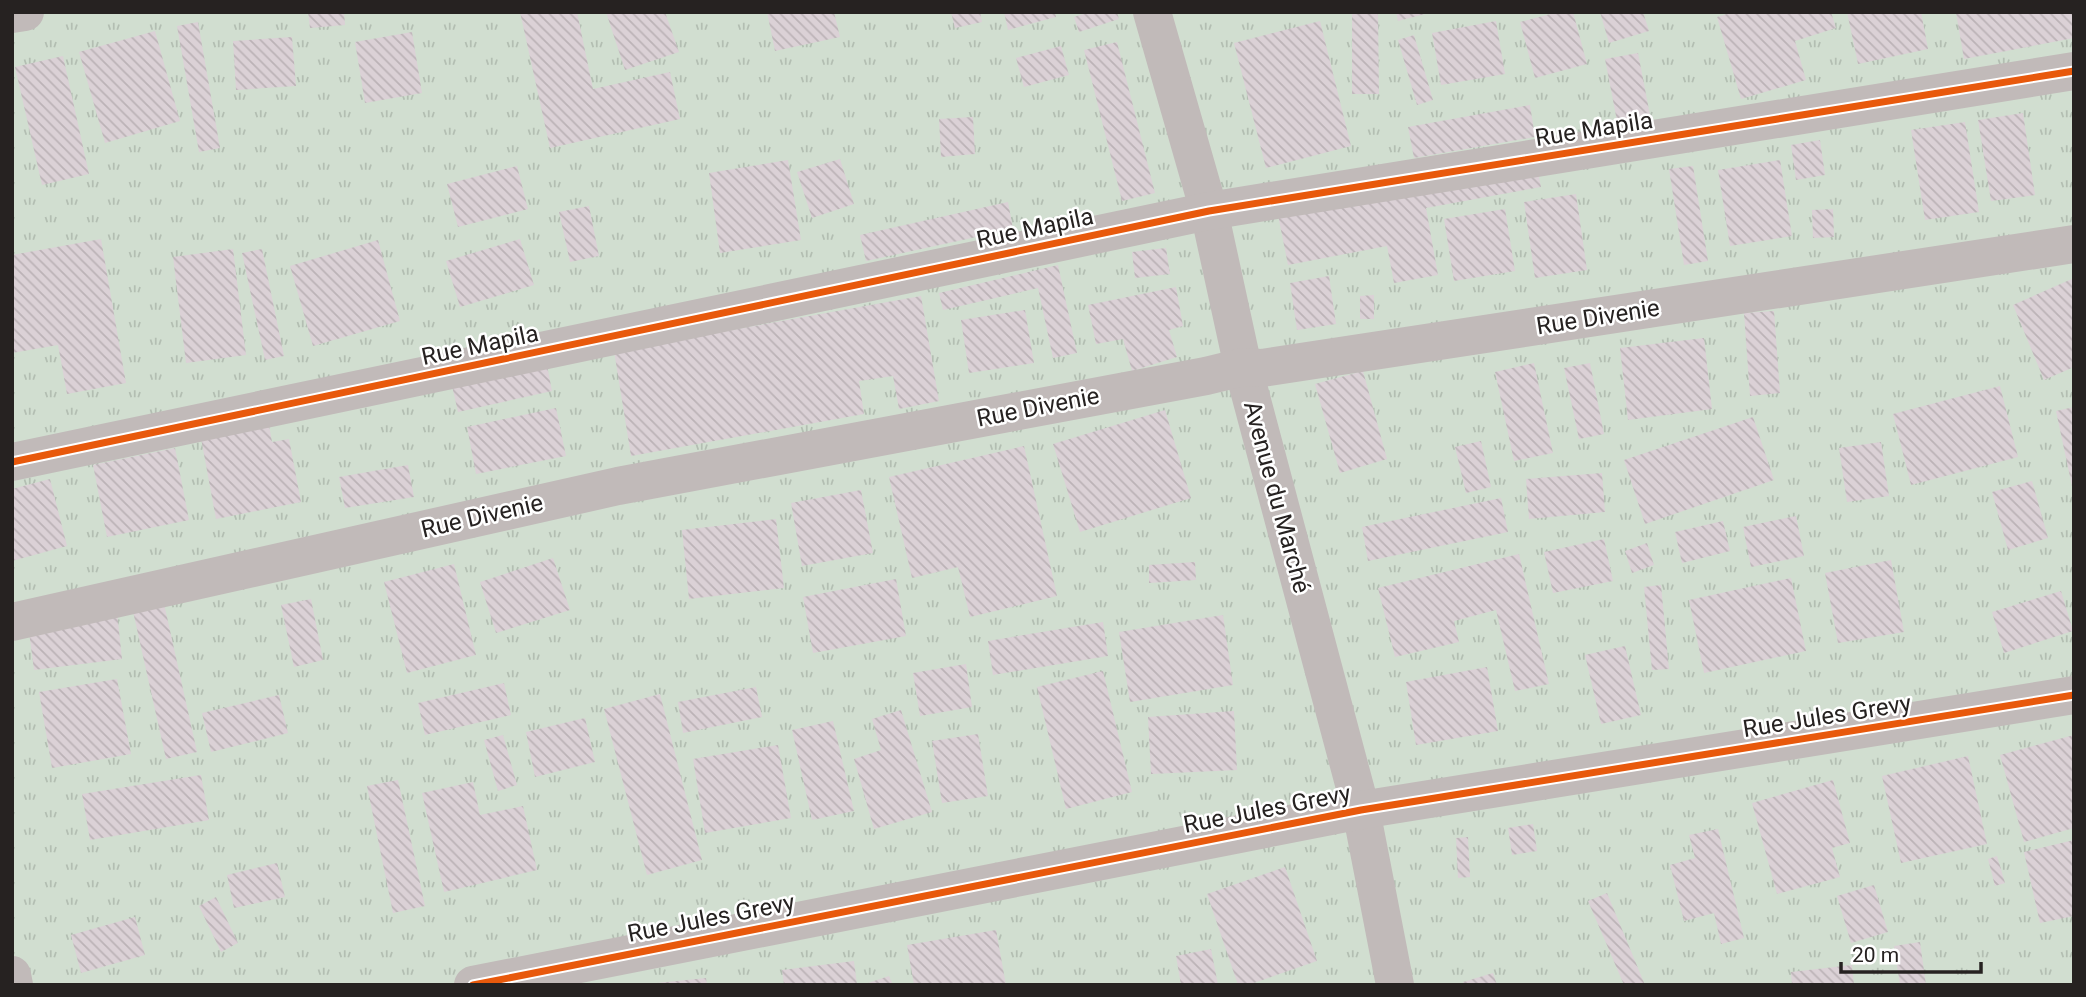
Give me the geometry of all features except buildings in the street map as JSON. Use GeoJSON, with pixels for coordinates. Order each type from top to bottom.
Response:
{"type":"FeatureCollection","features":[{"type":"Feature","properties":{"kind":"street"},"geometry":{"type":"LineString","coordinates":[[12,14],[25,12]]}},
{"type":"Feature","properties":{"kind":"street","name":"Avenue du Marché"},"geometry":{"type":"LineString","coordinates":[[1152,12],[1209,211],[1243,367],[1361,810],[1395,985]]}},
{"type":"Feature","properties":{"kind":"street","name":"Rue Mapila"},"geometry":{"type":"LineString","coordinates":[[12,462],[1209,211],[2074,71]]}},
{"type":"Feature","properties":{"kind":"street","name":"Rue Divenie"},"geometry":{"type":"LineString","coordinates":[[12,622],[618,486],[1243,367],[1262,368],[2074,244]]}},
{"type":"Feature","properties":{"kind":"street","name":"Rue Jules Grevy"},"geometry":{"type":"LineString","coordinates":[[472,985],[1361,810],[2074,695]]}},
{"type":"Feature","properties":{"kind":"street"},"geometry":{"type":"LineString","coordinates":[[12,975],[15,985]]}},
{"type":"Feature","properties":{"kind":"green space"},"geometry":{"type":"Polygon","coordinates":[[[12,12],[2074,12],[2074,985],[12,985],[12,12]]]}},
{"type":"Feature","properties":{"kind":"cycle path"},"geometry":{"type":"LineString","coordinates":[[12,462],[1209,211],[2074,71]]}},
{"type":"Feature","properties":{"kind":"cycle path"},"geometry":{"type":"LineString","coordinates":[[473,985],[1361,810],[2074,695]]}}]}
